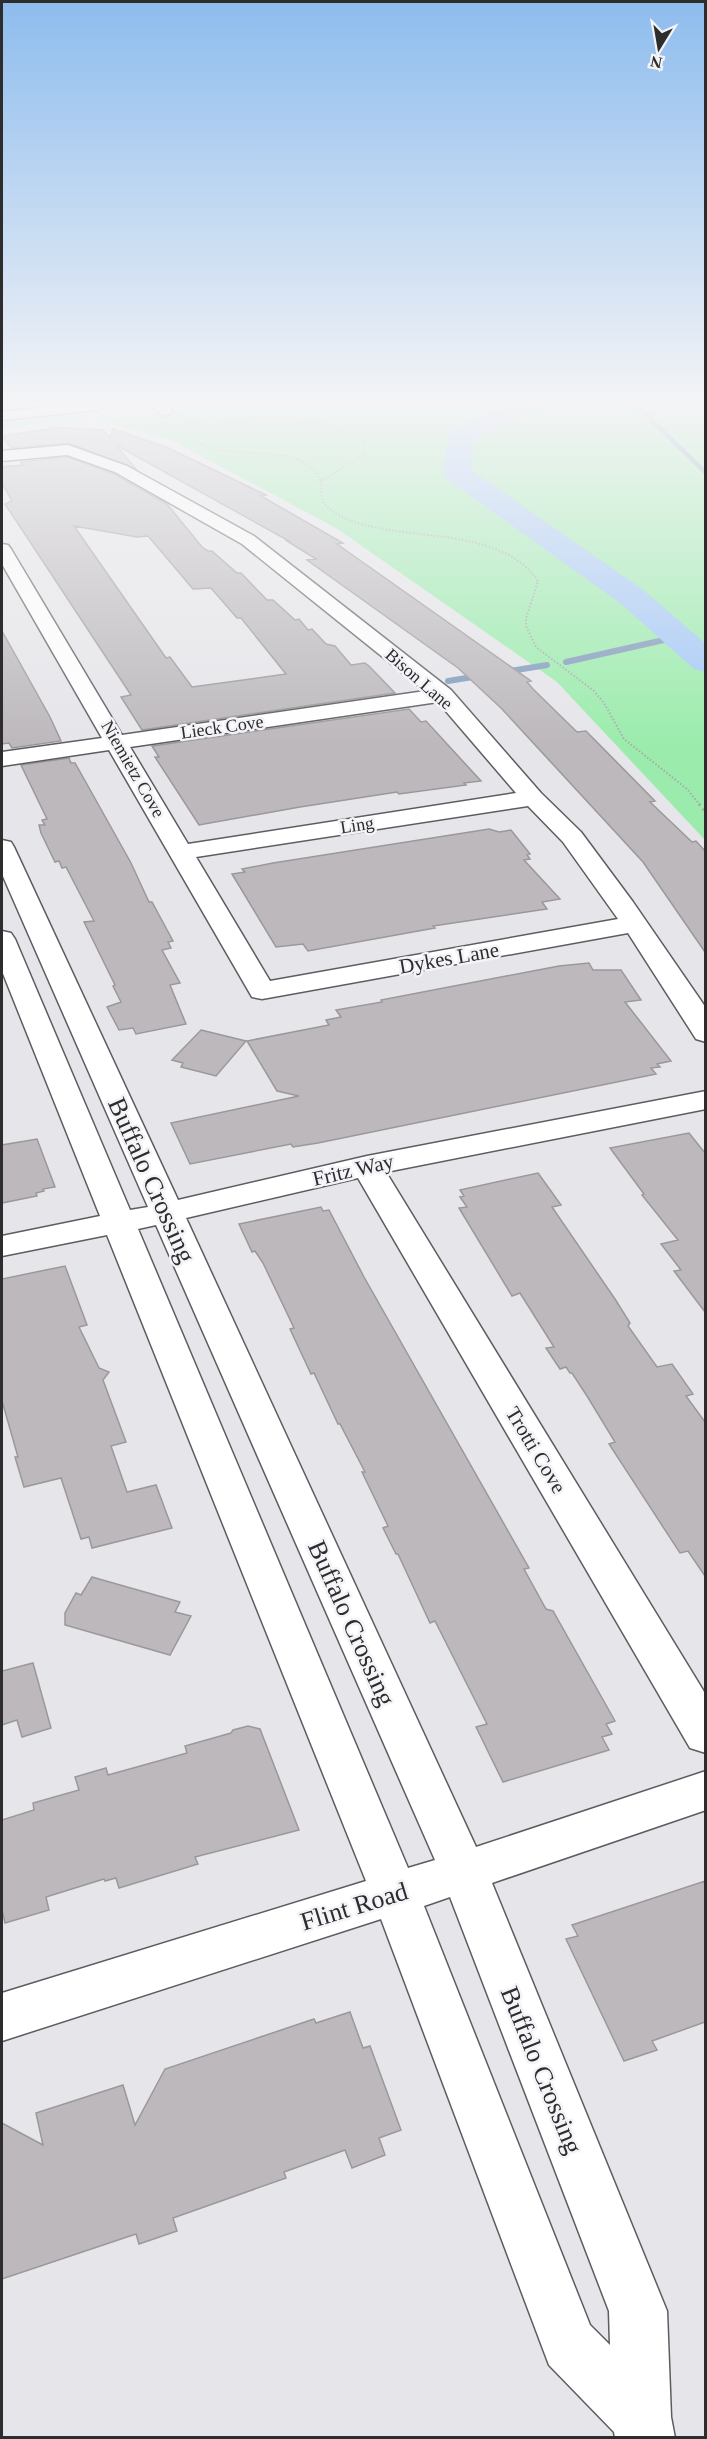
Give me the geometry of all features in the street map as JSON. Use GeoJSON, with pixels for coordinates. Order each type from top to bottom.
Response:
{"type":"FeatureCollection","features":[{"type":"Feature","properties":{"kind":"street","name":"Bison Lane"},"geometry":{"type":"LineString","coordinates":[[210,519],[248,540],[443,695],[533,798],[572,837],[688,1002],[705,1033]]}},
{"type":"Feature","properties":{"kind":"street","name":"Niemietz Cove"},"geometry":{"type":"LineString","coordinates":[[2,549],[262,991]]}},
{"type":"Feature","properties":{"kind":"street","name":"Lieck Cove"},"geometry":{"type":"LineString","coordinates":[[2,759],[443,695]]}},
{"type":"Feature","properties":{"kind":"street","name":"Ling"},"geometry":{"type":"LineString","coordinates":[[182,852],[533,798]]}},
{"type":"Feature","properties":{"kind":"street","name":"Buffalo Crossing"},"geometry":{"type":"LineString","coordinates":[[2,848],[464,1872],[638,2311],[643,2427]]}},
{"type":"Feature","properties":{"kind":"street","name":"Dykes Lane"},"geometry":{"type":"LineString","coordinates":[[262,991],[635,924]]}},
{"type":"Feature","properties":{"kind":"street","name":"Buffalo Crossing"},"geometry":{"type":"LineString","coordinates":[[2,939],[395,1893],[569,2345],[643,2427]]}},
{"type":"Feature","properties":{"kind":"street","name":"Fritz Way"},"geometry":{"type":"LineString","coordinates":[[2,1246],[166,1213],[367,1166],[705,1100]]}},
{"type":"Feature","properties":{"kind":"street","name":"Trotti Cove"},"geometry":{"type":"LineString","coordinates":[[367,1166],[705,1735]]}},
{"type":"Feature","properties":{"kind":"street","name":"Flint Road"},"geometry":{"type":"LineString","coordinates":[[2,2017],[464,1872],[705,1790]]}},
{"type":"Feature","properties":{"kind":"path"},"geometry":{"type":"LineString","coordinates":[[350,519],[379,528],[480,544],[518,560],[538,581],[526,619],[526,626],[536,647],[594,692],[604,703],[624,739],[687,789],[705,813]]}},
{"type":"Feature","properties":{"kind":"green space"},"geometry":{"type":"Polygon","coordinates":[[[319,519],[705,519],[705,840],[557,682],[336,528],[319,519]]]}},
{"type":"Feature","properties":{"kind":"building"},"geometry":{"type":"Polygon","coordinates":[[[15,519],[179,519],[202,547],[212,551],[237,573],[241,573],[267,600],[273,600],[295,620],[299,619],[308,630],[312,629],[326,644],[335,646],[351,665],[365,663],[395,693],[142,730],[121,697],[131,695],[15,519]],[[74,526],[166,658],[170,657],[192,687],[286,674],[241,618],[237,618],[211,588],[193,589],[148,536],[137,537],[74,526]]]}},
{"type":"Feature","properties":{"kind":"building"},"geometry":{"type":"Polygon","coordinates":[[[249,519],[301,519],[343,543],[337,544],[531,681],[527,682],[577,732],[586,731],[655,801],[650,802],[692,842],[696,841],[705,851],[705,952],[643,862],[501,708],[458,668],[307,560],[316,559],[287,541],[289,541],[249,519]]]}},
{"type":"Feature","properties":{"kind":"building"},"geometry":{"type":"Polygon","coordinates":[[[2,631],[61,741],[12,748],[9,743],[2,744],[2,631]]]}},
{"type":"Feature","properties":{"kind":"building"},"geometry":{"type":"Polygon","coordinates":[[[409,709],[421,722],[426,721],[481,781],[464,783],[466,785],[399,794],[397,792],[300,807],[199,825],[155,757],[159,757],[152,746],[409,709]]]}},
{"type":"Feature","properties":{"kind":"building"},"geometry":{"type":"Polygon","coordinates":[[[69,758],[71,763],[75,763],[131,863],[149,902],[152,902],[173,941],[168,942],[171,948],[162,950],[180,983],[170,985],[186,1024],[136,1034],[133,1028],[119,1030],[107,1007],[121,1002],[84,922],[94,921],[66,867],[62,868],[59,861],[55,862],[41,833],[39,825],[45,825],[42,820],[47,819],[21,765],[69,758]]]}},
{"type":"Feature","properties":{"kind":"building"},"geometry":{"type":"Polygon","coordinates":[[[489,829],[499,832],[511,830],[530,854],[527,855],[530,859],[524,860],[560,899],[542,902],[547,909],[433,926],[435,928],[308,951],[303,944],[276,947],[232,874],[245,872],[242,869],[273,863],[489,829]]]}},
{"type":"Feature","properties":{"kind":"building"},"geometry":{"type":"Polygon","coordinates":[[[589,963],[593,970],[621,970],[641,1000],[625,1002],[671,1061],[657,1064],[660,1067],[651,1068],[656,1074],[318,1143],[293,1147],[291,1144],[190,1164],[171,1123],[299,1096],[277,1091],[247,1041],[329,1025],[326,1020],[341,1017],[336,1010],[559,966],[589,963]]]}},
{"type":"Feature","properties":{"kind":"building"},"geometry":{"type":"Polygon","coordinates":[[[201,1030],[246,1041],[216,1076],[181,1067],[183,1063],[172,1060],[201,1030]]]}},
{"type":"Feature","properties":{"kind":"building"},"geometry":{"type":"Polygon","coordinates":[[[689,1133],[705,1153],[705,1312],[674,1271],[681,1270],[661,1244],[678,1240],[642,1195],[644,1194],[610,1148],[689,1133]]]}},
{"type":"Feature","properties":{"kind":"building"},"geometry":{"type":"Polygon","coordinates":[[[37,1139],[55,1187],[43,1189],[44,1191],[36,1193],[37,1196],[2,1203],[2,1145],[37,1139]]]}},
{"type":"Feature","properties":{"kind":"building"},"geometry":{"type":"Polygon","coordinates":[[[538,1173],[561,1205],[552,1207],[615,1299],[630,1323],[628,1326],[657,1367],[672,1364],[693,1394],[686,1396],[705,1422],[705,1576],[688,1551],[680,1553],[609,1444],[615,1442],[587,1396],[566,1367],[560,1369],[546,1348],[554,1347],[520,1293],[512,1296],[459,1208],[467,1207],[460,1197],[464,1196],[460,1190],[538,1173]]]}},
{"type":"Feature","properties":{"kind":"building"},"geometry":{"type":"Polygon","coordinates":[[[321,1207],[323,1211],[329,1210],[364,1277],[529,1568],[524,1569],[546,1609],[553,1611],[615,1721],[606,1724],[612,1734],[602,1737],[609,1750],[503,1782],[476,1727],[487,1724],[435,1621],[430,1623],[398,1554],[383,1528],[388,1526],[362,1472],[365,1472],[338,1424],[314,1373],[311,1374],[290,1329],[294,1328],[263,1263],[255,1251],[252,1252],[239,1224],[321,1207]]]}},
{"type":"Feature","properties":{"kind":"building"},"geometry":{"type":"Polygon","coordinates":[[[65,1266],[87,1325],[79,1327],[99,1368],[109,1372],[103,1380],[126,1442],[111,1446],[127,1492],[156,1485],[172,1528],[92,1548],[89,1537],[81,1539],[61,1478],[24,1487],[2,1401],[2,1279],[65,1266]]]}},
{"type":"Feature","properties":{"kind":"building"},"geometry":{"type":"Polygon","coordinates":[[[92,1577],[180,1602],[175,1612],[191,1616],[170,1655],[65,1625],[65,1613],[76,1593],[81,1595],[92,1577]]]}},
{"type":"Feature","properties":{"kind":"building"},"geometry":{"type":"Polygon","coordinates":[[[33,1663],[51,1728],[22,1737],[17,1720],[2,1725],[2,1671],[33,1663]]]}},
{"type":"Feature","properties":{"kind":"building"},"geometry":{"type":"Polygon","coordinates":[[[248,1726],[260,1729],[299,1830],[195,1857],[198,1864],[119,1888],[116,1878],[105,1881],[104,1879],[46,1897],[49,1910],[5,1923],[2,1910],[2,1820],[34,1810],[33,1803],[79,1790],[75,1777],[106,1768],[108,1775],[187,1753],[185,1746],[248,1726]]]}},
{"type":"Feature","properties":{"kind":"building"},"geometry":{"type":"Polygon","coordinates":[[[705,1881],[705,2022],[652,2041],[657,2050],[624,2061],[566,1939],[578,1936],[572,1925],[705,1881]]]}},
{"type":"Feature","properties":{"kind":"building"},"geometry":{"type":"Polygon","coordinates":[[[350,2012],[363,2048],[370,2046],[401,2130],[379,2138],[385,2155],[352,2168],[345,2150],[284,2172],[286,2178],[173,2218],[177,2231],[139,2244],[136,2234],[2,2279],[2,2123],[43,2145],[36,2113],[123,2085],[135,2125],[165,2069],[314,2019],[316,2023],[350,2012]]]}},
{"type":"Feature","properties":{"kind":"waterway"},"geometry":{"type":"LineString","coordinates":[[522,519],[631,596],[706,662]]}},
{"type":"Feature","properties":{"kind":"waterway"},"geometry":{"type":"LineString","coordinates":[[566,662],[677,637]]}},
{"type":"Feature","properties":{"kind":"waterway"},"geometry":{"type":"LineString","coordinates":[[504,672],[547,665]]}},
{"type":"Feature","properties":{"kind":"waterway"},"geometry":{"type":"LineString","coordinates":[[448,681],[479,676]]}}]}
